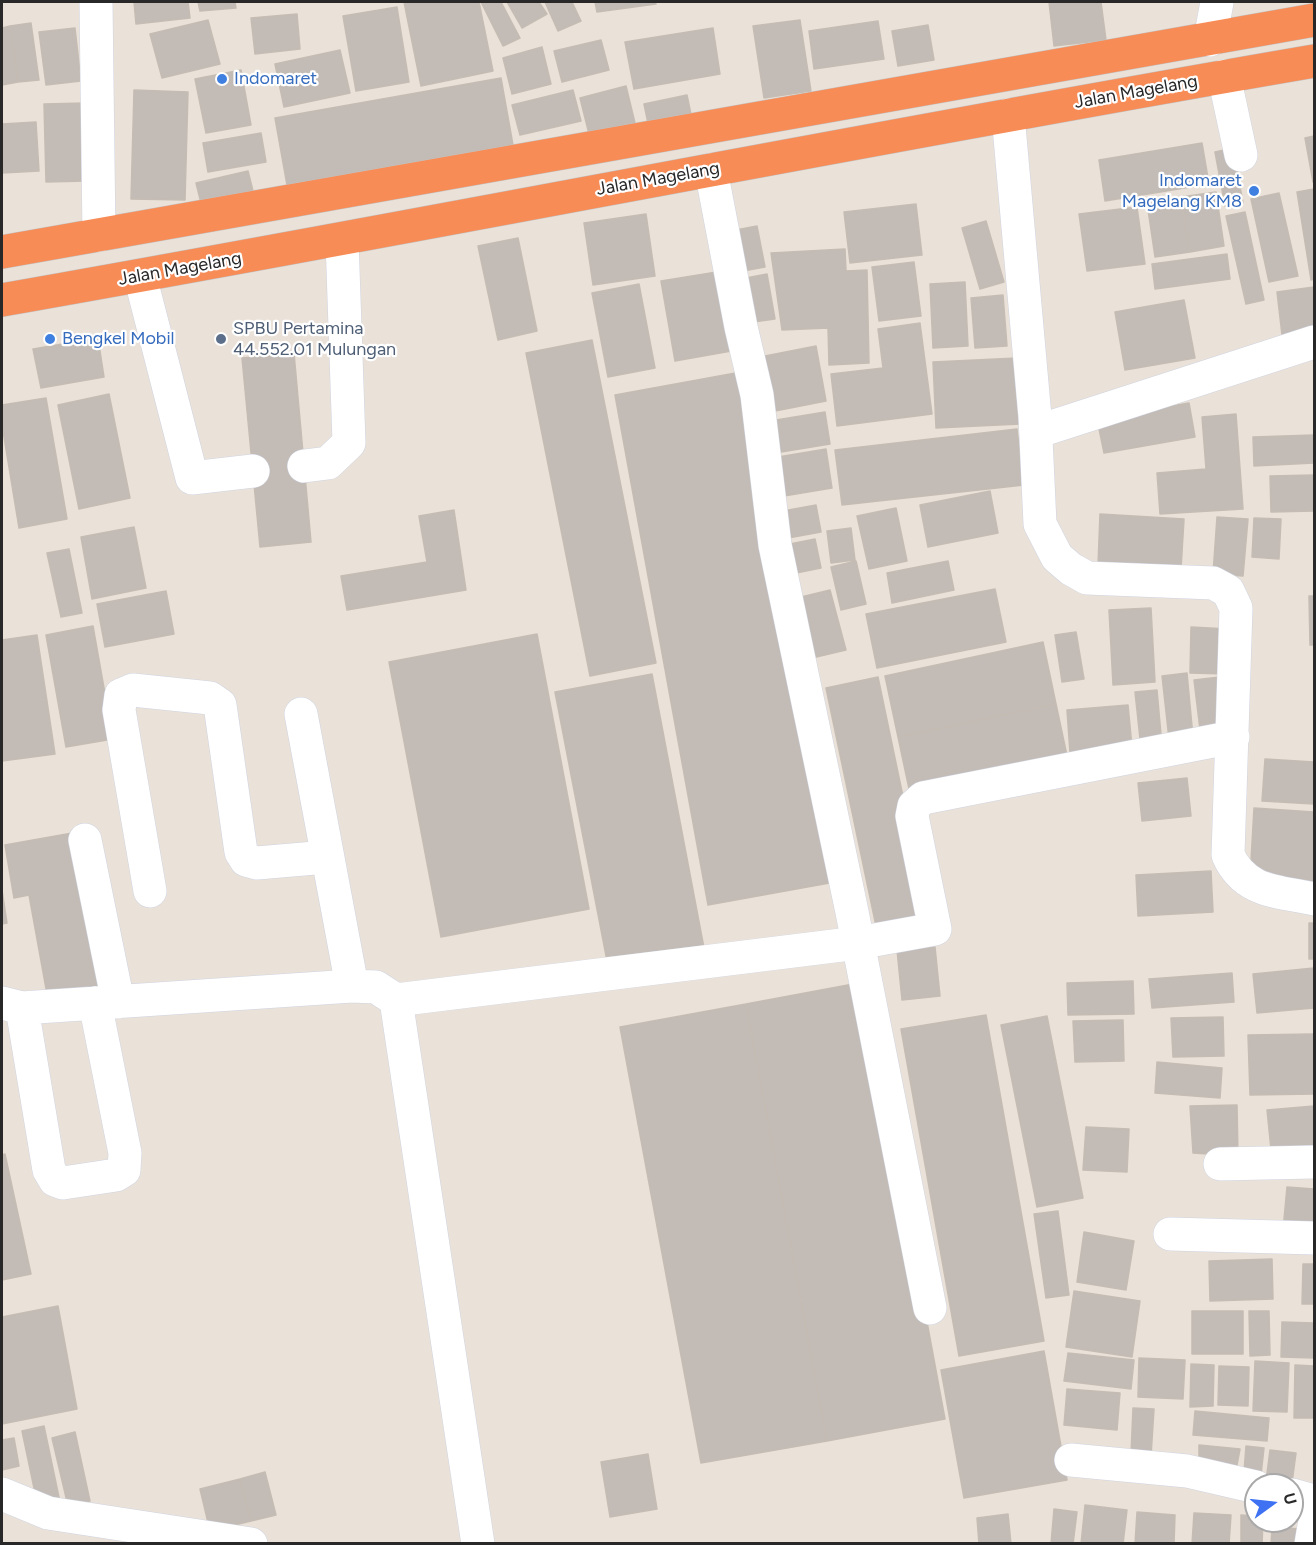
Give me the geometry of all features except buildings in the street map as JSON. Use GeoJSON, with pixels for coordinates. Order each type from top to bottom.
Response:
{"type":"FeatureCollection","features":[{"type":"Feature","properties":{"kind":"highway"},"geometry":{"type":"LineString","coordinates":[[2,252],[1314,20]]}},
{"type":"Feature","properties":{"kind":"highway","name":"Jalan Magelang"},"geometry":{"type":"LineString","coordinates":[[2,300],[342,240],[616,187],[1314,61]]}},
{"type":"Feature","properties":{"kind":"highway"},"geometry":{"type":"LineString","coordinates":[[608,145],[616,187]]}},
{"type":"Feature","properties":{"kind":"street"},"geometry":{"type":"LineString","coordinates":[[96,2],[99,235]]}},
{"type":"Feature","properties":{"kind":"street"},"geometry":{"type":"LineString","coordinates":[[1210,40],[1217,2]]}},
{"type":"Feature","properties":{"kind":"street"},"geometry":{"type":"LineString","coordinates":[[1224,76],[1241,155]]}},
{"type":"Feature","properties":{"kind":"street"},"geometry":{"type":"LineString","coordinates":[[1008,115],[1036,432],[1040,524],[1057,557],[1071,569],[1087,578],[1213,583],[1228,591],[1236,608],[1228,855],[1234,869],[1242,879],[1259,888],[1314,899]]}},
{"type":"Feature","properties":{"kind":"street"},"geometry":{"type":"LineString","coordinates":[[711,170],[741,327],[757,395],[775,545],[858,944],[930,1308]]}},
{"type":"Feature","properties":{"kind":"street"},"geometry":{"type":"LineString","coordinates":[[304,466],[328,463],[349,443],[342,240]]}},
{"type":"Feature","properties":{"kind":"street"},"geometry":{"type":"LineString","coordinates":[[140,276],[192,478],[253,471]]}},
{"type":"Feature","properties":{"kind":"street"},"geometry":{"type":"LineString","coordinates":[[1036,432],[1314,342]]}},
{"type":"Feature","properties":{"kind":"street"},"geometry":{"type":"LineString","coordinates":[[150,891],[119,710],[121,695],[133,690],[210,698],[220,705],[241,852],[246,860],[257,863],[327,857]]}},
{"type":"Feature","properties":{"kind":"street"},"geometry":{"type":"LineString","coordinates":[[301,714],[352,986]]}},
{"type":"Feature","properties":{"kind":"street"},"geometry":{"type":"LineString","coordinates":[[85,840],[107,1002],[125,1153],[124,1170],[116,1175],[63,1183],[55,1180],[49,1170],[12,1006],[107,1002],[352,986],[376,987],[396,1000],[858,944],[935,929],[912,816],[914,806],[923,798],[1233,737]]}},
{"type":"Feature","properties":{"kind":"street"},"geometry":{"type":"LineString","coordinates":[[396,1000],[478,1544]]}},
{"type":"Feature","properties":{"kind":"street"},"geometry":{"type":"LineString","coordinates":[[1220,1164],[1314,1162]]}},
{"type":"Feature","properties":{"kind":"street"},"geometry":{"type":"LineString","coordinates":[[1170,1234],[1314,1238]]}},
{"type":"Feature","properties":{"kind":"street"},"geometry":{"type":"LineString","coordinates":[[1071,1460],[1187,1471],[1244,1484]]}},
{"type":"Feature","properties":{"kind":"street"},"geometry":{"type":"LineString","coordinates":[[2,1494],[48,1513],[251,1544]]}},
{"type":"Feature","properties":{"kind":"street"},"geometry":{"type":"LineString","coordinates":[[1311,1544],[1314,1526]]}},
{"type":"Feature","properties":{"kind":"tunnel"},"geometry":{"type":"LineString","coordinates":[[253,471],[304,466]]}},
{"type":"Feature","properties":{"kind":"place","name":"Indomaret"},"geometry":{"type":"Point","coordinates":[222,79]}},
{"type":"Feature","properties":{"kind":"place","name":"Indomaret Magelang KM8"},"geometry":{"type":"Point","coordinates":[1254,191]}},
{"type":"Feature","properties":{"kind":"place","name":"Bengkel Mobil"},"geometry":{"type":"Point","coordinates":[50,339]}},
{"type":"Feature","properties":{"kind":"place","name":"SPBU Pertamina 44.552.01 Mulungan"},"geometry":{"type":"Point","coordinates":[221,339]}}]}
